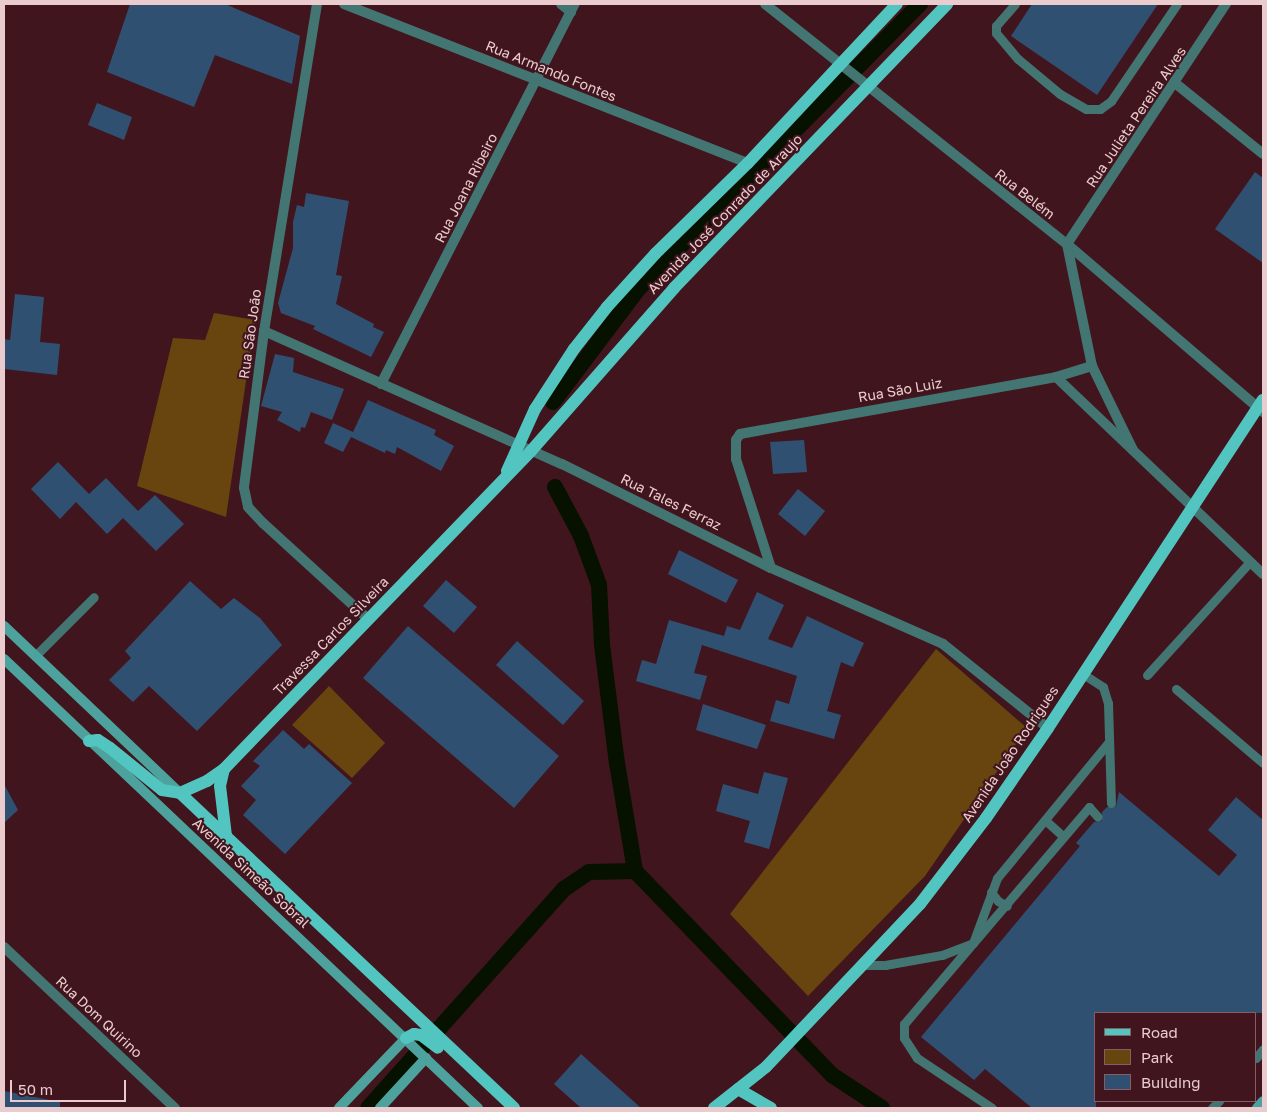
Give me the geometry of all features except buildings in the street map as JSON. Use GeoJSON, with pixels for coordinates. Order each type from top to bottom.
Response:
{"type":"FeatureCollection","features":[{"type":"Feature","properties":{"kind":"main road","name":"Avenida José Conrado de Araujo"},"geometry":{"type":"LineString","coordinates":[[517,445],[549,386],[607,307],[655,254],[748,163],[842,65],[897,4]]}},
{"type":"Feature","properties":{"kind":"main road","name":"Avenida José Conrado de Araujo"},"geometry":{"type":"LineString","coordinates":[[531,451],[674,288],[865,84],[947,4]]}},
{"type":"Feature","properties":{"kind":"main road","name":"Avenida João Rodrigues"},"geometry":{"type":"LineString","coordinates":[[738,1089],[766,1067],[920,904],[986,818],[1261,407]]}},
{"type":"Feature","properties":{"kind":"main road","name":"Travessa Carlos Silveira"},"geometry":{"type":"LineString","coordinates":[[507,473],[517,445]]}},
{"type":"Feature","properties":{"kind":"main road","name":"Travessa Carlos Silveira"},"geometry":{"type":"LineString","coordinates":[[224,769],[507,473],[531,451]]}},
{"type":"Feature","properties":{"kind":"main road","name":"Avenida Simeão Sobral"},"geometry":{"type":"LineString","coordinates":[[4,626],[422,1021],[434,1040],[511,1106]]}},
{"type":"Feature","properties":{"kind":"main road","name":"Avenida Simeão Sobral"},"geometry":{"type":"LineString","coordinates":[[4,659],[478,1108]]}},
{"type":"Feature","properties":{"kind":"main road"},"geometry":{"type":"LineString","coordinates":[[89,740],[98,740],[110,748],[151,784],[180,793],[208,781],[224,769]]}},
{"type":"Feature","properties":{"kind":"main road"},"geometry":{"type":"LineString","coordinates":[[224,769],[221,806],[226,836]]}},
{"type":"Feature","properties":{"kind":"main road"},"geometry":{"type":"LineString","coordinates":[[339,1108],[406,1038],[414,1034],[434,1040]]}},
{"type":"Feature","properties":{"kind":"main road"},"geometry":{"type":"LineString","coordinates":[[380,1108],[425,1056]]}},
{"type":"Feature","properties":{"kind":"main road"},"geometry":{"type":"LineString","coordinates":[[714,1108],[738,1089]]}},
{"type":"Feature","properties":{"kind":"main road"},"geometry":{"type":"LineString","coordinates":[[723,1108],[738,1089]]}},
{"type":"Feature","properties":{"kind":"main road"},"geometry":{"type":"LineString","coordinates":[[738,1089],[771,1108]]}},
{"type":"Feature","properties":{"kind":"main road"},"geometry":{"type":"LineString","coordinates":[[1257,1108],[1263,1101]]}},
{"type":"Feature","properties":{"kind":"street","name":"Rua São João"},"geometry":{"type":"LineString","coordinates":[[317,4],[264,330],[244,482],[248,507],[368,619]]}},
{"type":"Feature","properties":{"kind":"street","name":"Rua Armando Fontes"},"geometry":{"type":"LineString","coordinates":[[344,4],[748,163]]}},
{"type":"Feature","properties":{"kind":"street"},"geometry":{"type":"LineString","coordinates":[[561,4],[573,8]]}},
{"type":"Feature","properties":{"kind":"street","name":"Rua Belém"},"geometry":{"type":"LineString","coordinates":[[765,4],[1067,244],[1261,407]]}},
{"type":"Feature","properties":{"kind":"street","name":"Rua Julieta Pereira Alves"},"geometry":{"type":"LineString","coordinates":[[1067,244],[1226,4]]}},
{"type":"Feature","properties":{"kind":"street","name":"Rua Joana Ribeiro"},"geometry":{"type":"LineString","coordinates":[[381,384],[573,8]]}},
{"type":"Feature","properties":{"kind":"street"},"geometry":{"type":"LineString","coordinates":[[1175,83],[1263,154]]}},
{"type":"Feature","properties":{"kind":"street"},"geometry":{"type":"LineString","coordinates":[[1067,244],[1092,366],[1133,450]]}},
{"type":"Feature","properties":{"kind":"street","name":"Rua Tales Ferraz"},"geometry":{"type":"LineString","coordinates":[[264,330],[531,451],[771,568],[943,644],[1048,728]]}},
{"type":"Feature","properties":{"kind":"street","name":"Rua São Luiz"},"geometry":{"type":"LineString","coordinates":[[771,568],[736,459],[736,440],[748,430],[1056,377],[1092,366]]}},
{"type":"Feature","properties":{"kind":"street"},"geometry":{"type":"LineString","coordinates":[[1056,377],[1263,574]]}},
{"type":"Feature","properties":{"kind":"street","name":"Rua Dom Quirino"},"geometry":{"type":"LineString","coordinates":[[4,947],[175,1108]]}},
{"type":"Feature","properties":{"kind":"lane"},"geometry":{"type":"LineString","coordinates":[[1015,4],[996,26],[996,34],[1018,60],[1060,94],[1086,109],[1100,109],[1111,101],[1177,4]]}},
{"type":"Feature","properties":{"kind":"lane"},"geometry":{"type":"LineString","coordinates":[[1147,675],[1250,562]]}},
{"type":"Feature","properties":{"kind":"lane"},"geometry":{"type":"LineString","coordinates":[[35,656],[94,597]]}},
{"type":"Feature","properties":{"kind":"lane"},"geometry":{"type":"LineString","coordinates":[[1083,674],[1103,687],[1108,703],[1110,803]]}},
{"type":"Feature","properties":{"kind":"lane"},"geometry":{"type":"LineString","coordinates":[[1176,689],[1263,764]]}},
{"type":"Feature","properties":{"kind":"lane"},"geometry":{"type":"LineString","coordinates":[[862,965],[885,965],[942,955],[973,943],[997,878],[1108,743]]}},
{"type":"Feature","properties":{"kind":"lane"},"geometry":{"type":"LineString","coordinates":[[992,1108],[917,1058],[904,1038],[904,1024],[913,1011],[1007,906],[1089,807],[1098,817]]}},
{"type":"Feature","properties":{"kind":"lane"},"geometry":{"type":"LineString","coordinates":[[1045,820],[1064,837]]}},
{"type":"Feature","properties":{"kind":"lane"},"geometry":{"type":"LineString","coordinates":[[992,892],[998,901],[1007,906]]}},
{"type":"Feature","properties":{"kind":"green space"},"geometry":{"type":"Polygon","coordinates":[[[214,313],[255,320],[226,517],[137,486],[173,338],[205,340],[214,313]]]}},
{"type":"Feature","properties":{"kind":"green space"},"geometry":{"type":"Polygon","coordinates":[[[936,649],[1027,728],[925,876],[808,996],[730,914],[936,649]]]}},
{"type":"Feature","properties":{"kind":"green space"},"geometry":{"type":"Polygon","coordinates":[[[329,686],[385,743],[352,778],[292,725],[329,686]]]}},
{"type":"Feature","properties":{"kind":"waterway"},"geometry":{"type":"LineString","coordinates":[[553,402],[638,289],[920,4]]}},
{"type":"Feature","properties":{"kind":"waterway"},"geometry":{"type":"LineString","coordinates":[[555,487],[581,536],[599,585],[602,645],[617,763],[635,871],[832,1075],[882,1108]]}},
{"type":"Feature","properties":{"kind":"waterway"},"geometry":{"type":"LineString","coordinates":[[368,1108],[564,889],[589,872],[635,871]]}}]}
